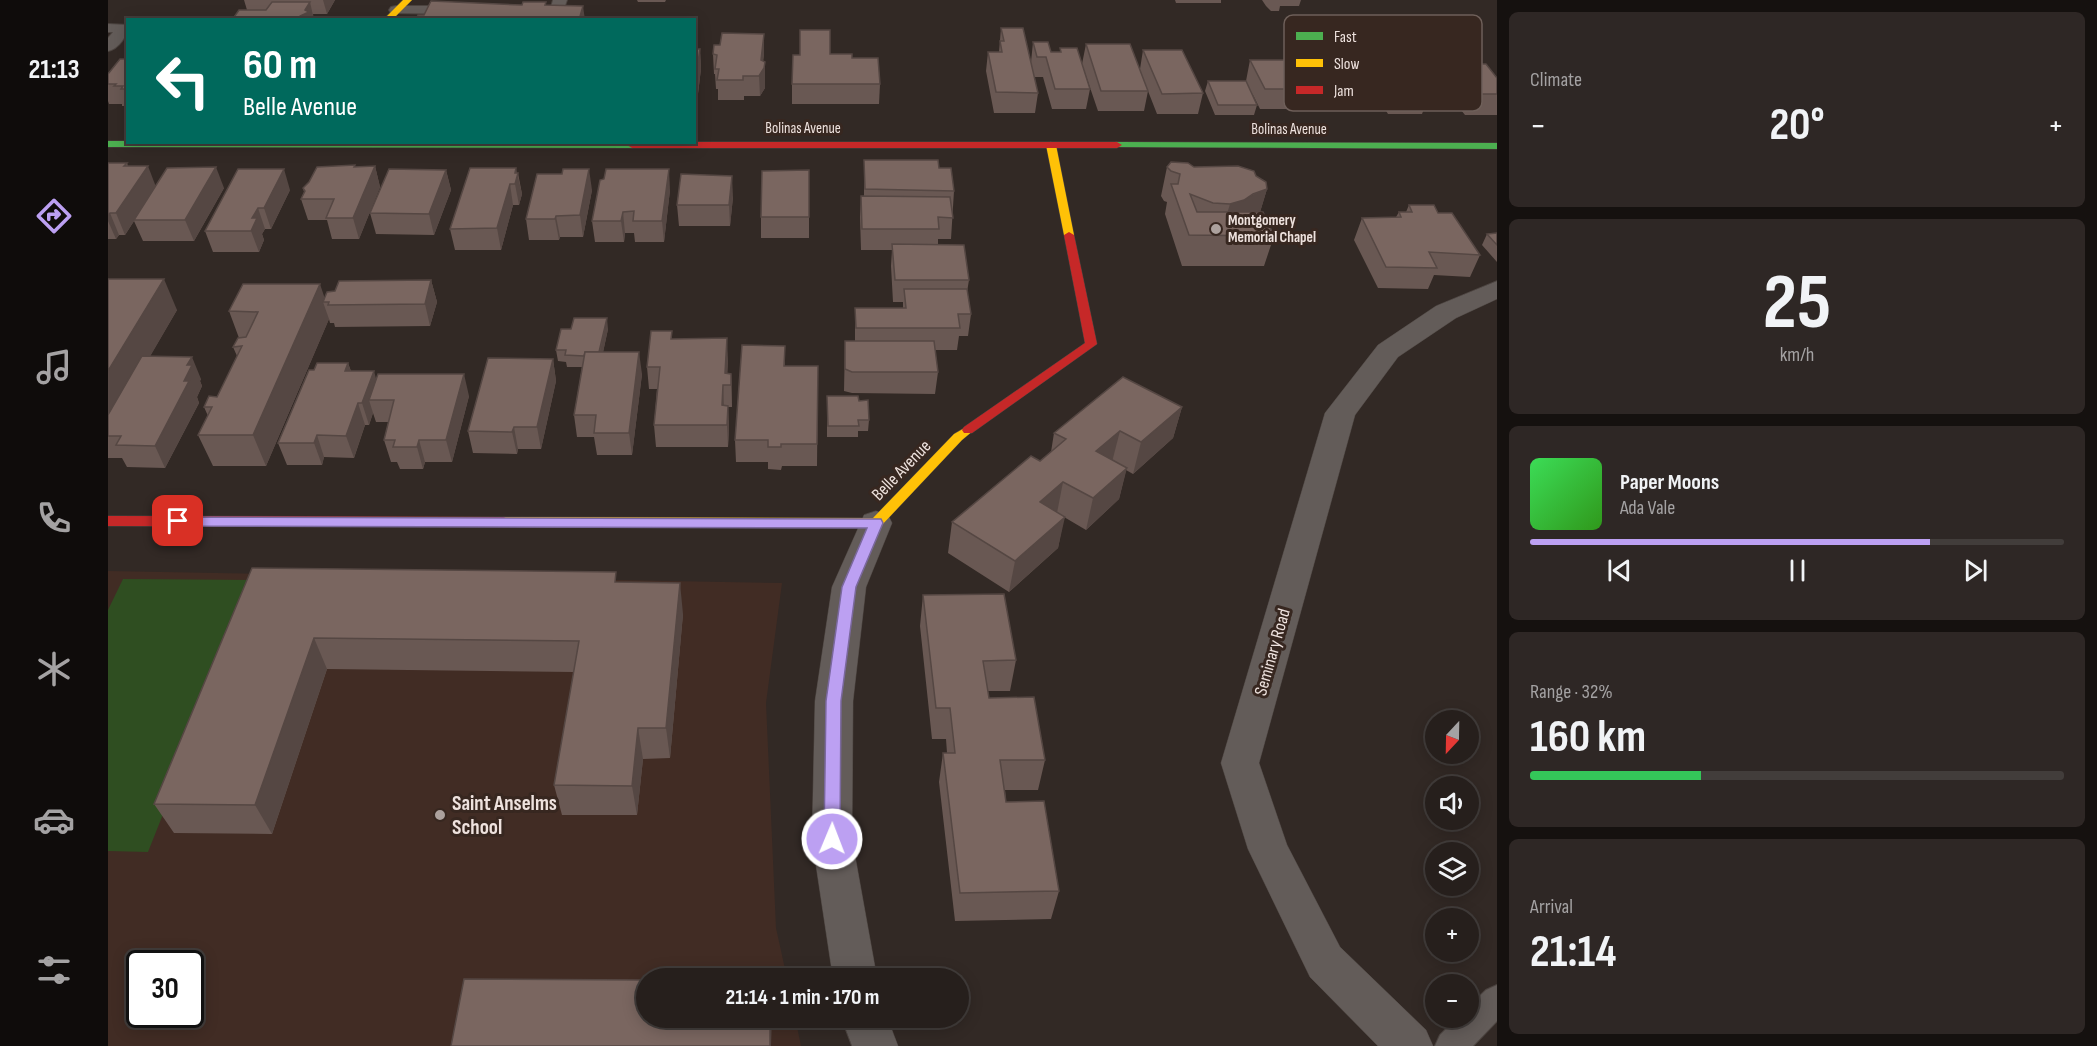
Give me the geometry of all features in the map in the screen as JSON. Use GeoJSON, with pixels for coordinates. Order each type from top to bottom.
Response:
{"type":"FeatureCollection","features":[{"type":"Feature","properties":{"kind":"street"},"geometry":{"type":"LineString","coordinates":[[392,15],[408,0]]}},
{"type":"Feature","properties":{"kind":"street","name":"Bolinas Avenue"},"geometry":{"type":"LineString","coordinates":[[108,144],[126,144]]}},
{"type":"Feature","properties":{"kind":"street","name":"Bolinas Avenue"},"geometry":{"type":"LineString","coordinates":[[685,144],[1497,147]]}},
{"type":"Feature","properties":{"kind":"street","name":"Belle Avenue"},"geometry":{"type":"LineString","coordinates":[[108,521],[876,523],[958,437],[1091,344],[1051,145]]}},
{"type":"Feature","properties":{"kind":"street","name":"Seminary Road"},"geometry":{"type":"LineString","coordinates":[[1410,1046],[1325,962],[1268,849],[1240,763],[1340,413],[1388,351],[1446,312],[1497,289]]}},
{"type":"Feature","properties":{"kind":"street"},"geometry":{"type":"LineString","coordinates":[[853,968],[832,839],[834,701],[849,587],[876,523]]}},
{"type":"Feature","properties":{"kind":"street"},"geometry":{"type":"LineString","coordinates":[[868,1028],[875,1046]]}},
{"type":"Feature","properties":{"kind":"lane"},"geometry":{"type":"LineString","coordinates":[[523,11],[557,11],[560,0]]}},
{"type":"Feature","properties":{"kind":"lane"},"geometry":{"type":"LineString","coordinates":[[392,15],[477,10]]}},
{"type":"Feature","properties":{"kind":"lane"},"geometry":{"type":"LineString","coordinates":[[108,28],[124,28],[108,47]]}},
{"type":"Feature","properties":{"kind":"lane"},"geometry":{"type":"LineString","coordinates":[[1451,1046],[1497,1000]]}},
{"type":"Feature","properties":{"kind":"shaded area","name":"Saint Anselms School"},"geometry":{"type":"Polygon","coordinates":[[[108,571],[782,583],[766,703],[776,928],[785,968],[636,968],[636,1028],[797,1028],[801,1046],[108,1046],[108,571]]]}},
{"type":"Feature","properties":{"kind":"green space"},"geometry":{"type":"Polygon","coordinates":[[[123,579],[256,580],[148,852],[108,851],[108,610],[123,579]]]}},
{"type":"Feature","properties":{"kind":"building"},"geometry":{"type":"Polygon","coordinates":[[[431,1],[522,5],[523,2],[546,2],[545,5],[583,6],[580,18],[417,18],[418,15],[424,15],[431,1]]]}},
{"type":"Feature","properties":{"kind":"building"},"geometry":{"type":"Polygon","coordinates":[[[272,2],[310,2],[305,10],[309,12],[299,18],[233,18],[239,10],[266,10],[272,2]]]}},
{"type":"Feature","properties":{"kind":"building"},"geometry":{"type":"Polygon","coordinates":[[[1001,28],[1023,28],[1038,93],[996,92],[988,52],[1002,52],[1000,41],[1004,41],[1001,28]]]}},
{"type":"Feature","properties":{"kind":"building"},"geometry":{"type":"Polygon","coordinates":[[[800,30],[830,30],[830,54],[852,54],[852,58],[878,58],[880,84],[792,84],[793,55],[800,55],[800,30]]]}},
{"type":"Feature","properties":{"kind":"building"},"geometry":{"type":"Polygon","coordinates":[[[722,33],[764,34],[761,60],[765,62],[759,76],[743,76],[743,80],[717,80],[719,69],[715,69],[717,55],[713,54],[714,45],[720,45],[722,33]]]}},
{"type":"Feature","properties":{"kind":"building"},"geometry":{"type":"Polygon","coordinates":[[[1033,42],[1048,42],[1051,52],[1061,52],[1060,48],[1077,48],[1090,89],[1055,89],[1046,57],[1037,57],[1033,42]]]}},
{"type":"Feature","properties":{"kind":"building"},"geometry":{"type":"Polygon","coordinates":[[[1086,44],[1130,44],[1148,91],[1101,91],[1086,44]]]}},
{"type":"Feature","properties":{"kind":"building"},"geometry":{"type":"Polygon","coordinates":[[[696,49],[700,49],[696,75],[696,49]]]}},
{"type":"Feature","properties":{"kind":"building"},"geometry":{"type":"Polygon","coordinates":[[[1143,50],[1182,50],[1203,93],[1162,94],[1143,50]]]}},
{"type":"Feature","properties":{"kind":"building"},"geometry":{"type":"Polygon","coordinates":[[[120,59],[126,59],[126,89],[121,89],[123,86],[114,86],[116,84],[108,84],[108,74],[120,59]]]}},
{"type":"Feature","properties":{"kind":"building"},"geometry":{"type":"Polygon","coordinates":[[[1250,60],[1284,60],[1284,89],[1265,89],[1250,60]]]}},
{"type":"Feature","properties":{"kind":"building"},"geometry":{"type":"Polygon","coordinates":[[[1482,64],[1486,64],[1497,78],[1497,94],[1482,94],[1482,64]]]}},
{"type":"Feature","properties":{"kind":"building"},"geometry":{"type":"Polygon","coordinates":[[[1208,81],[1246,81],[1257,105],[1218,105],[1208,81]]]}},
{"type":"Feature","properties":{"kind":"building"},"geometry":{"type":"Polygon","coordinates":[[[864,160],[938,160],[939,168],[951,168],[954,191],[865,189],[864,160]]]}},
{"type":"Feature","properties":{"kind":"building"},"geometry":{"type":"Polygon","coordinates":[[[1171,162],[1188,163],[1194,167],[1238,166],[1254,171],[1256,176],[1266,182],[1267,189],[1244,200],[1230,204],[1213,203],[1190,194],[1197,212],[1263,212],[1274,236],[1189,235],[1171,184],[1178,184],[1180,174],[1167,167],[1171,162]]]}},
{"type":"Feature","properties":{"kind":"building"},"geometry":{"type":"Polygon","coordinates":[[[108,163],[148,166],[116,213],[110,213],[108,216],[108,163]]]}},
{"type":"Feature","properties":{"kind":"building"},"geometry":{"type":"Polygon","coordinates":[[[355,165],[354,167],[375,166],[353,218],[326,218],[334,199],[301,199],[305,191],[303,188],[317,167],[355,165]]]}},
{"type":"Feature","properties":{"kind":"building"},"geometry":{"type":"Polygon","coordinates":[[[216,167],[185,220],[134,220],[167,168],[216,167]]]}},
{"type":"Feature","properties":{"kind":"building"},"geometry":{"type":"Polygon","coordinates":[[[470,168],[516,168],[515,173],[518,173],[515,184],[510,184],[497,228],[450,229],[470,168]]]}},
{"type":"Feature","properties":{"kind":"building"},"geometry":{"type":"Polygon","coordinates":[[[238,169],[284,169],[264,208],[258,208],[252,218],[257,218],[251,231],[205,231],[238,169]]]}},
{"type":"Feature","properties":{"kind":"building"},"geometry":{"type":"Polygon","coordinates":[[[389,169],[446,170],[429,214],[370,213],[389,169]]]}},
{"type":"Feature","properties":{"kind":"building"},"geometry":{"type":"Polygon","coordinates":[[[563,169],[589,169],[580,215],[556,216],[555,219],[526,219],[537,174],[562,174],[563,169]]]}},
{"type":"Feature","properties":{"kind":"building"},"geometry":{"type":"Polygon","coordinates":[[[606,169],[669,169],[662,221],[633,221],[634,211],[623,212],[621,221],[592,221],[600,180],[604,179],[606,169]]]}},
{"type":"Feature","properties":{"kind":"building"},"geometry":{"type":"Polygon","coordinates":[[[809,170],[809,217],[761,217],[762,171],[809,170]]]}},
{"type":"Feature","properties":{"kind":"building"},"geometry":{"type":"Polygon","coordinates":[[[681,174],[732,176],[729,205],[677,205],[681,174]]]}},
{"type":"Feature","properties":{"kind":"building"},"geometry":{"type":"Polygon","coordinates":[[[861,196],[950,197],[953,218],[938,217],[939,229],[862,229],[861,196]]]}},
{"type":"Feature","properties":{"kind":"building"},"geometry":{"type":"Polygon","coordinates":[[[1409,205],[1434,205],[1438,213],[1452,213],[1480,255],[1429,252],[1437,268],[1386,267],[1362,218],[1401,217],[1399,212],[1412,212],[1409,205]]]}},
{"type":"Feature","properties":{"kind":"building"},"geometry":{"type":"Polygon","coordinates":[[[1497,233],[1497,245],[1487,234],[1497,233]]]}},
{"type":"Feature","properties":{"kind":"building"},"geometry":{"type":"Polygon","coordinates":[[[892,244],[964,245],[969,280],[895,280],[892,244]]]}},
{"type":"Feature","properties":{"kind":"building"},"geometry":{"type":"Polygon","coordinates":[[[108,279],[164,279],[108,371],[108,279]]]}},
{"type":"Feature","properties":{"kind":"building"},"geometry":{"type":"Polygon","coordinates":[[[431,280],[425,304],[328,305],[329,302],[323,302],[327,292],[335,291],[339,281],[431,280]]]}},
{"type":"Feature","properties":{"kind":"building"},"geometry":{"type":"Polygon","coordinates":[[[243,284],[320,284],[253,435],[198,435],[212,407],[204,407],[209,396],[217,397],[242,346],[233,347],[238,338],[246,337],[258,312],[229,311],[243,284]]]}},
{"type":"Feature","properties":{"kind":"building"},"geometry":{"type":"Polygon","coordinates":[[[904,289],[967,289],[971,314],[958,314],[960,328],[856,328],[855,308],[906,308],[904,289]]]}},
{"type":"Feature","properties":{"kind":"building"},"geometry":{"type":"Polygon","coordinates":[[[574,318],[607,318],[599,352],[585,352],[584,356],[565,355],[566,350],[556,350],[561,329],[571,329],[574,318]]]}},
{"type":"Feature","properties":{"kind":"building"},"geometry":{"type":"Polygon","coordinates":[[[651,331],[672,331],[671,339],[727,338],[725,373],[731,374],[731,385],[723,385],[722,405],[728,406],[727,425],[654,425],[660,367],[647,367],[651,331]]]}},
{"type":"Feature","properties":{"kind":"building"},"geometry":{"type":"Polygon","coordinates":[[[845,341],[934,341],[938,372],[852,372],[845,369],[845,341]]]}},
{"type":"Feature","properties":{"kind":"building"},"geometry":{"type":"Polygon","coordinates":[[[742,345],[785,346],[784,366],[818,366],[817,444],[781,444],[781,447],[768,447],[768,440],[735,440],[742,345]]]}},
{"type":"Feature","properties":{"kind":"building"},"geometry":{"type":"Polygon","coordinates":[[[585,352],[639,352],[629,433],[594,433],[596,415],[574,415],[585,352]]]}},
{"type":"Feature","properties":{"kind":"building"},"geometry":{"type":"Polygon","coordinates":[[[142,356],[192,357],[187,365],[192,365],[184,381],[189,381],[155,446],[116,445],[121,436],[108,436],[108,415],[142,356]]]}},
{"type":"Feature","properties":{"kind":"building"},"geometry":{"type":"Polygon","coordinates":[[[488,358],[553,359],[537,427],[514,427],[512,432],[468,431],[488,358]]]}},
{"type":"Feature","properties":{"kind":"building"},"geometry":{"type":"Polygon","coordinates":[[[317,363],[348,363],[345,371],[374,371],[362,403],[358,403],[346,436],[317,435],[314,443],[278,443],[309,370],[314,370],[317,363]]]}},
{"type":"Feature","properties":{"kind":"building"},"geometry":{"type":"Polygon","coordinates":[[[378,374],[464,374],[446,440],[419,440],[417,447],[393,447],[395,440],[384,440],[394,400],[369,400],[378,374]]]}},
{"type":"Feature","properties":{"kind":"building"},"geometry":{"type":"Polygon","coordinates":[[[1123,377],[1182,407],[1141,442],[1120,431],[1096,451],[1127,468],[1093,498],[1063,482],[1040,502],[1065,517],[1015,561],[952,522],[1031,456],[1040,461],[1066,439],[1054,433],[1123,377]]]}},
{"type":"Feature","properties":{"kind":"building"},"geometry":{"type":"Polygon","coordinates":[[[827,396],[858,396],[859,401],[868,400],[869,420],[858,420],[859,426],[828,426],[827,396]]]}},
{"type":"Feature","properties":{"kind":"building"},"geometry":{"type":"Polygon","coordinates":[[[252,568],[616,572],[615,582],[680,583],[666,728],[638,728],[632,786],[554,785],[579,641],[314,638],[255,805],[154,804],[252,568]]]}},
{"type":"Feature","properties":{"kind":"building"},"geometry":{"type":"Polygon","coordinates":[[[1004,594],[1016,660],[983,661],[989,698],[1034,697],[1045,760],[1000,760],[1006,802],[1044,801],[1059,891],[960,893],[943,753],[955,753],[950,708],[936,708],[923,595],[1004,594]]]}},
{"type":"Feature","properties":{"kind":"building"},"geometry":{"type":"Polygon","coordinates":[[[464,979],[636,980],[636,1028],[770,1028],[770,1046],[451,1046],[464,979]]]}},
{"type":"Feature","properties":{"kind":"traffic: fast"},"geometry":{"type":"LineString","coordinates":[[108,144],[632,145]]}},
{"type":"Feature","properties":{"kind":"traffic: fast"},"geometry":{"type":"LineString","coordinates":[[1117,145],[1497,146]]}},
{"type":"Feature","properties":{"kind":"traffic: slow"},"geometry":{"type":"LineString","coordinates":[[389,18],[408,0]]}},
{"type":"Feature","properties":{"kind":"traffic: slow"},"geometry":{"type":"LineString","coordinates":[[1051,145],[1069,235]]}},
{"type":"Feature","properties":{"kind":"traffic: slow"},"geometry":{"type":"LineString","coordinates":[[504,522],[876,523],[958,437],[968,430]]}},
{"type":"Feature","properties":{"kind":"traffic: jam"},"geometry":{"type":"LineString","coordinates":[[632,145],[1117,145]]}},
{"type":"Feature","properties":{"kind":"traffic: jam"},"geometry":{"type":"LineString","coordinates":[[968,430],[1091,344],[1069,235]]}},
{"type":"Feature","properties":{"kind":"traffic: jam"},"geometry":{"type":"LineString","coordinates":[[108,521],[504,522]]}},
{"type":"Feature","properties":{"kind":"place","name":"Montgomery Memorial Chapel"},"geometry":{"type":"Point","coordinates":[1216,229]}},
{"type":"Feature","properties":{"kind":"place","name":"Saint Anselms School"},"geometry":{"type":"Point","coordinates":[440,815]}},
{"type":"Feature","properties":{"kind":"route"},"geometry":{"type":"LineString","coordinates":[[178,521],[876,523],[849,587],[834,701],[832,839]]}}]}
